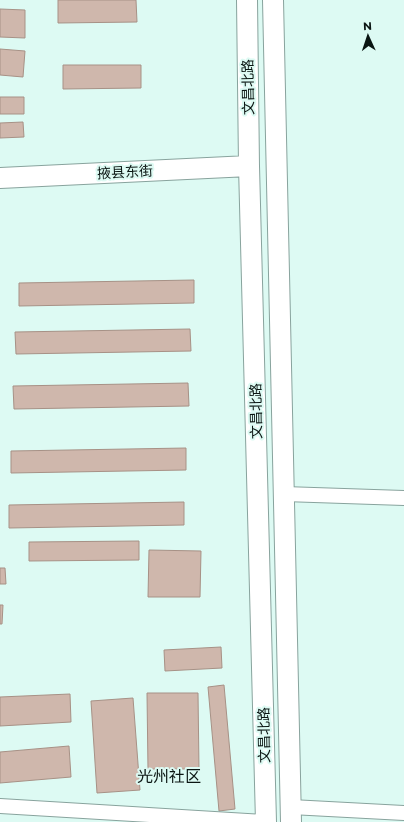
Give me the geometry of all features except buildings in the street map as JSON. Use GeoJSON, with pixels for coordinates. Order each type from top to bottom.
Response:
{"type":"FeatureCollection","features":[{"type":"Feature","properties":{"kind":"main road","name":"文昌北路"},"geometry":{"type":"LineString","coordinates":[[247,0],[266,822]]}},
{"type":"Feature","properties":{"kind":"main road","name":"文昌北路"},"geometry":{"type":"LineString","coordinates":[[274,0],[291,814]]}},
{"type":"Feature","properties":{"kind":"main road","name":"掖县东街"},"geometry":{"type":"LineString","coordinates":[[0,178],[250,166]]}},
{"type":"Feature","properties":{"kind":"street"},"geometry":{"type":"LineString","coordinates":[[284,494],[404,498]]}},
{"type":"Feature","properties":{"kind":"street"},"geometry":{"type":"LineString","coordinates":[[0,806],[266,822]]}},
{"type":"Feature","properties":{"kind":"street"},"geometry":{"type":"LineString","coordinates":[[291,814],[404,812]]}},
{"type":"Feature","properties":{"kind":"district","name":"光州社区"},"geometry":{"type":"Point","coordinates":[169,776]}}]}
